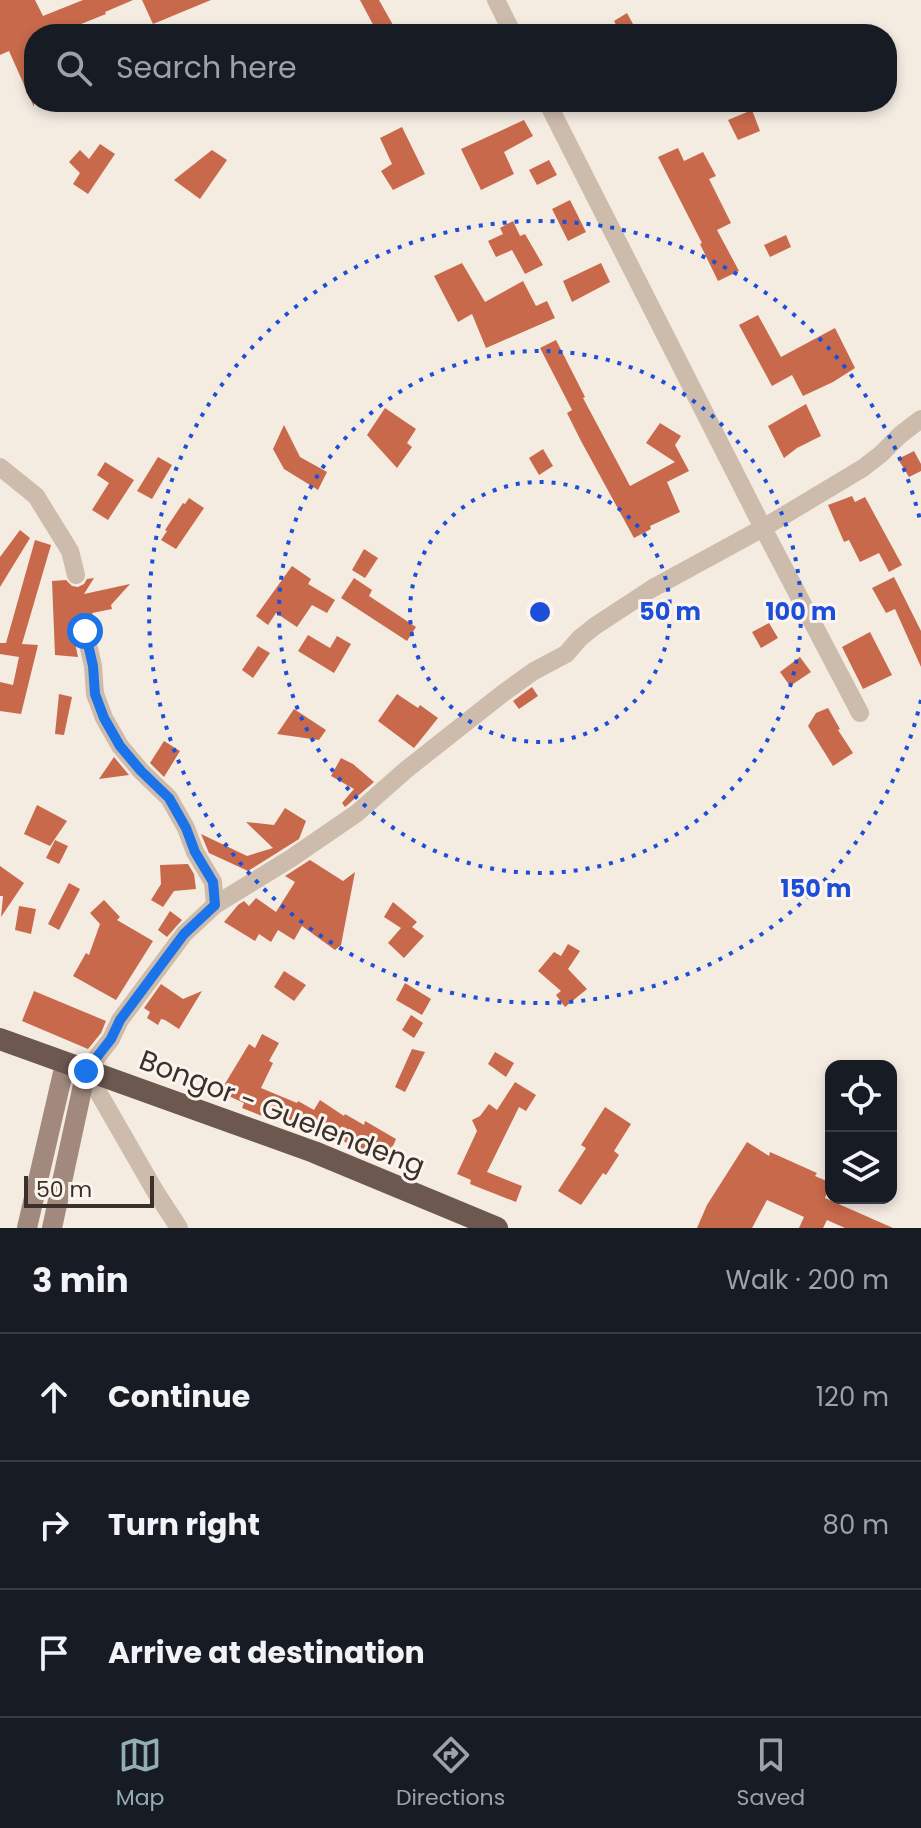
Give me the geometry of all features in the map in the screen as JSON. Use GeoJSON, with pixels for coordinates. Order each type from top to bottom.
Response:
{"type":"FeatureCollection","features":[{"type":"Feature","properties":{"kind":"highway","name":"Bongor - Guelendeng"},"geometry":{"type":"LineString","coordinates":[[0,1039],[314,1152],[497,1228]]}},
{"type":"Feature","properties":{"kind":"main road"},"geometry":{"type":"LineString","coordinates":[[27,1228],[75,1068]]}},
{"type":"Feature","properties":{"kind":"main road"},"geometry":{"type":"LineString","coordinates":[[52,1228],[75,1068]]}},
{"type":"Feature","properties":{"kind":"street"},"geometry":{"type":"LineString","coordinates":[[496,0],[508,24]]}},
{"type":"Feature","properties":{"kind":"street"},"geometry":{"type":"LineString","coordinates":[[552,112],[860,713]]}},
{"type":"Feature","properties":{"kind":"street"},"geometry":{"type":"LineString","coordinates":[[179,1228],[75,1068],[111,1039],[120,1020],[192,926],[215,905],[357,813],[490,703],[534,671],[566,654],[595,626],[653,588],[763,528],[863,468],[921,419]]}},
{"type":"Feature","properties":{"kind":"street"},"geometry":{"type":"LineString","coordinates":[[0,467],[36,496],[70,551],[76,575]]}},
{"type":"Feature","properties":{"kind":"street"},"geometry":{"type":"LineString","coordinates":[[85,631],[93,666],[95,694],[104,718],[120,746],[169,798],[213,882],[215,905]]}},
{"type":"Feature","properties":{"kind":"building"},"geometry":{"type":"Polygon","coordinates":[[[0,0],[35,0],[43,16],[83,0],[133,0],[81,24],[24,24],[24,85],[9,51],[0,55],[0,0]]]}},
{"type":"Feature","properties":{"kind":"building"},"geometry":{"type":"Polygon","coordinates":[[[142,0],[211,0],[153,24],[142,0]]]}},
{"type":"Feature","properties":{"kind":"building"},"geometry":{"type":"Polygon","coordinates":[[[360,0],[379,0],[392,24],[373,24],[360,0]]]}},
{"type":"Feature","properties":{"kind":"building"},"geometry":{"type":"Polygon","coordinates":[[[627,13],[633,24],[616,24],[614,21],[627,13]]]}},
{"type":"Feature","properties":{"kind":"building"},"geometry":{"type":"Polygon","coordinates":[[[753,112],[760,131],[738,140],[728,120],[753,112]]]}},
{"type":"Feature","properties":{"kind":"building"},"geometry":{"type":"Polygon","coordinates":[[[524,120],[533,136],[504,152],[514,174],[481,190],[461,149],[524,120]]]}},
{"type":"Feature","properties":{"kind":"building"},"geometry":{"type":"Polygon","coordinates":[[[402,127],[425,174],[393,190],[381,171],[392,164],[380,138],[402,127]]]}},
{"type":"Feature","properties":{"kind":"building"},"geometry":{"type":"Polygon","coordinates":[[[100,144],[115,154],[88,194],[73,184],[80,173],[69,162],[80,150],[89,159],[100,144]]]}},
{"type":"Feature","properties":{"kind":"building"},"geometry":{"type":"Polygon","coordinates":[[[678,148],[684,161],[703,152],[716,176],[709,179],[731,223],[717,230],[739,271],[718,281],[658,157],[678,148]]]}},
{"type":"Feature","properties":{"kind":"building"},"geometry":{"type":"Polygon","coordinates":[[[212,150],[227,160],[200,199],[174,180],[212,150]]]}},
{"type":"Feature","properties":{"kind":"building"},"geometry":{"type":"Polygon","coordinates":[[[549,160],[557,175],[537,185],[529,170],[549,160]]]}},
{"type":"Feature","properties":{"kind":"building"},"geometry":{"type":"Polygon","coordinates":[[[570,200],[586,232],[568,241],[552,209],[570,200]]]}},
{"type":"Feature","properties":{"kind":"building"},"geometry":{"type":"Polygon","coordinates":[[[513,221],[520,236],[525,234],[543,265],[525,274],[512,250],[496,257],[488,241],[503,234],[500,228],[513,221]]]}},
{"type":"Feature","properties":{"kind":"building"},"geometry":{"type":"Polygon","coordinates":[[[786,235],[791,247],[770,257],[764,245],[786,235]]]}},
{"type":"Feature","properties":{"kind":"building"},"geometry":{"type":"Polygon","coordinates":[[[462,263],[485,302],[523,281],[536,306],[547,301],[555,318],[486,348],[472,314],[458,322],[434,276],[462,263]]]}},
{"type":"Feature","properties":{"kind":"building"},"geometry":{"type":"Polygon","coordinates":[[[601,263],[610,282],[572,302],[563,281],[601,263]]]}},
{"type":"Feature","properties":{"kind":"building"},"geometry":{"type":"Polygon","coordinates":[[[758,315],[781,357],[835,328],[855,368],[803,396],[792,375],[772,386],[739,325],[758,315]]]}},
{"type":"Feature","properties":{"kind":"building"},"geometry":{"type":"Polygon","coordinates":[[[556,340],[630,486],[675,462],[646,443],[660,423],[681,436],[675,445],[689,471],[667,482],[680,512],[650,526],[651,529],[634,538],[567,413],[572,410],[540,348],[556,340]]]}},
{"type":"Feature","properties":{"kind":"building"},"geometry":{"type":"Polygon","coordinates":[[[806,404],[821,436],[784,458],[768,426],[806,404]]]}},
{"type":"Feature","properties":{"kind":"building"},"geometry":{"type":"Polygon","coordinates":[[[385,408],[416,429],[407,443],[412,447],[397,468],[367,435],[385,408]]]}},
{"type":"Feature","properties":{"kind":"building"},"geometry":{"type":"Polygon","coordinates":[[[284,425],[300,457],[327,472],[318,490],[284,469],[273,449],[284,425]]]}},
{"type":"Feature","properties":{"kind":"building"},"geometry":{"type":"Polygon","coordinates":[[[543,449],[553,466],[539,475],[529,458],[543,449]]]}},
{"type":"Feature","properties":{"kind":"building"},"geometry":{"type":"Polygon","coordinates":[[[914,451],[921,471],[909,477],[898,459],[914,451]]]}},
{"type":"Feature","properties":{"kind":"building"},"geometry":{"type":"Polygon","coordinates":[[[158,457],[172,465],[152,499],[137,491],[158,457]]]}},
{"type":"Feature","properties":{"kind":"building"},"geometry":{"type":"Polygon","coordinates":[[[105,462],[134,480],[108,520],[92,510],[109,483],[97,475],[105,462]]]}},
{"type":"Feature","properties":{"kind":"building"},"geometry":{"type":"Polygon","coordinates":[[[852,496],[855,502],[865,497],[902,565],[889,572],[879,553],[860,562],[849,540],[844,542],[828,505],[852,496]]]}},
{"type":"Feature","properties":{"kind":"building"},"geometry":{"type":"Polygon","coordinates":[[[189,498],[204,508],[176,549],[161,540],[189,498]]]}},
{"type":"Feature","properties":{"kind":"building"},"geometry":{"type":"Polygon","coordinates":[[[20,530],[30,538],[0,587],[0,557],[20,530]]]}},
{"type":"Feature","properties":{"kind":"building"},"geometry":{"type":"Polygon","coordinates":[[[35,540],[51,545],[22,644],[38,645],[21,714],[0,711],[0,682],[13,685],[19,657],[0,654],[0,643],[6,643],[35,540]]]}},
{"type":"Feature","properties":{"kind":"building"},"geometry":{"type":"Polygon","coordinates":[[[364,549],[378,558],[365,578],[352,570],[364,549]]]}},
{"type":"Feature","properties":{"kind":"building"},"geometry":{"type":"Polygon","coordinates":[[[292,566],[311,579],[308,584],[335,600],[327,613],[312,605],[297,627],[276,613],[268,625],[256,616],[292,566]]]}},
{"type":"Feature","properties":{"kind":"building"},"geometry":{"type":"Polygon","coordinates":[[[894,577],[921,631],[921,667],[895,609],[886,613],[872,588],[894,577]]]}},
{"type":"Feature","properties":{"kind":"building"},"geometry":{"type":"Polygon","coordinates":[[[94,578],[84,594],[130,584],[111,605],[112,609],[81,617],[76,623],[73,633],[78,657],[55,655],[52,581],[66,580],[78,587],[87,579],[94,578]]]}},
{"type":"Feature","properties":{"kind":"building"},"geometry":{"type":"Polygon","coordinates":[[[354,578],[372,590],[369,596],[416,627],[407,641],[341,598],[354,578]]]}},
{"type":"Feature","properties":{"kind":"building"},"geometry":{"type":"Polygon","coordinates":[[[769,623],[778,638],[761,648],[752,632],[769,623]]]}},
{"type":"Feature","properties":{"kind":"building"},"geometry":{"type":"Polygon","coordinates":[[[870,632],[892,675],[863,689],[842,647],[870,632]]]}},
{"type":"Feature","properties":{"kind":"building"},"geometry":{"type":"Polygon","coordinates":[[[308,635],[330,648],[337,636],[351,644],[334,673],[298,651],[308,635]]]}},
{"type":"Feature","properties":{"kind":"building"},"geometry":{"type":"Polygon","coordinates":[[[258,646],[270,653],[253,678],[242,670],[258,646]]]}},
{"type":"Feature","properties":{"kind":"building"},"geometry":{"type":"Polygon","coordinates":[[[800,657],[811,672],[790,686],[780,672],[800,657]]]}},
{"type":"Feature","properties":{"kind":"building"},"geometry":{"type":"Polygon","coordinates":[[[532,687],[538,696],[519,709],[513,701],[532,687]]]}},
{"type":"Feature","properties":{"kind":"building"},"geometry":{"type":"Polygon","coordinates":[[[59,694],[72,697],[64,735],[55,734],[59,694]]]}},
{"type":"Feature","properties":{"kind":"building"},"geometry":{"type":"Polygon","coordinates":[[[397,694],[438,718],[414,748],[378,721],[397,694]]]}},
{"type":"Feature","properties":{"kind":"building"},"geometry":{"type":"Polygon","coordinates":[[[828,708],[853,753],[833,766],[808,726],[816,713],[828,708]]]}},
{"type":"Feature","properties":{"kind":"building"},"geometry":{"type":"Polygon","coordinates":[[[294,709],[326,730],[319,740],[277,734],[294,709]]]}},
{"type":"Feature","properties":{"kind":"building"},"geometry":{"type":"Polygon","coordinates":[[[164,741],[180,751],[164,777],[150,763],[164,741]]]}},
{"type":"Feature","properties":{"kind":"building"},"geometry":{"type":"Polygon","coordinates":[[[114,757],[129,775],[99,779],[114,757]]]}},
{"type":"Feature","properties":{"kind":"building"},"geometry":{"type":"Polygon","coordinates":[[[341,758],[374,782],[345,807],[342,803],[354,789],[331,776],[341,758]]]}},
{"type":"Feature","properties":{"kind":"building"},"geometry":{"type":"Polygon","coordinates":[[[37,805],[67,821],[50,846],[24,834],[37,805]]]}},
{"type":"Feature","properties":{"kind":"building"},"geometry":{"type":"Polygon","coordinates":[[[285,808],[306,821],[299,839],[248,871],[209,853],[201,834],[247,856],[273,848],[246,822],[274,825],[285,808]]]}},
{"type":"Feature","properties":{"kind":"building"},"geometry":{"type":"Polygon","coordinates":[[[55,840],[68,846],[59,864],[46,858],[55,840]]]}},
{"type":"Feature","properties":{"kind":"building"},"geometry":{"type":"Polygon","coordinates":[[[310,860],[343,881],[355,872],[341,945],[335,950],[302,926],[294,940],[278,930],[271,942],[259,934],[255,941],[224,922],[238,905],[244,901],[249,906],[256,898],[276,912],[295,882],[285,876],[310,860]]]}},
{"type":"Feature","properties":{"kind":"building"},"geometry":{"type":"Polygon","coordinates":[[[188,864],[194,874],[196,889],[174,891],[163,907],[151,900],[161,884],[160,865],[188,864]]]}},
{"type":"Feature","properties":{"kind":"building"},"geometry":{"type":"Polygon","coordinates":[[[0,866],[24,883],[1,917],[3,896],[0,896],[0,866]]]}},
{"type":"Feature","properties":{"kind":"building"},"geometry":{"type":"Polygon","coordinates":[[[69,883],[80,889],[59,930],[48,924],[69,883]]]}},
{"type":"Feature","properties":{"kind":"building"},"geometry":{"type":"Polygon","coordinates":[[[104,900],[120,917],[117,920],[153,941],[116,1000],[73,976],[86,953],[89,955],[100,924],[90,913],[104,900]]]}},
{"type":"Feature","properties":{"kind":"building"},"geometry":{"type":"Polygon","coordinates":[[[393,902],[417,922],[412,927],[424,936],[404,958],[388,943],[401,928],[384,917],[393,902]]]}},
{"type":"Feature","properties":{"kind":"building"},"geometry":{"type":"Polygon","coordinates":[[[19,906],[36,909],[31,934],[15,930],[19,906]]]}},
{"type":"Feature","properties":{"kind":"building"},"geometry":{"type":"Polygon","coordinates":[[[170,911],[182,920],[167,937],[158,930],[170,911]]]}},
{"type":"Feature","properties":{"kind":"building"},"geometry":{"type":"Polygon","coordinates":[[[568,944],[580,951],[568,969],[587,989],[565,1007],[556,995],[561,991],[538,971],[554,952],[561,956],[568,944]]]}},
{"type":"Feature","properties":{"kind":"building"},"geometry":{"type":"Polygon","coordinates":[[[284,971],[306,985],[294,1001],[274,987],[284,971]]]}},
{"type":"Feature","properties":{"kind":"building"},"geometry":{"type":"Polygon","coordinates":[[[405,983],[431,999],[422,1015],[396,1000],[405,983]]]}},
{"type":"Feature","properties":{"kind":"building"},"geometry":{"type":"Polygon","coordinates":[[[161,984],[183,999],[202,991],[179,1029],[165,1020],[161,1019],[158,1025],[147,1018],[150,1012],[144,1008],[161,984]]]}},
{"type":"Feature","properties":{"kind":"building"},"geometry":{"type":"Polygon","coordinates":[[[34,991],[106,1021],[88,1049],[22,1021],[34,991]]]}},
{"type":"Feature","properties":{"kind":"building"},"geometry":{"type":"Polygon","coordinates":[[[411,1015],[423,1023],[414,1038],[402,1030],[411,1015]]]}},
{"type":"Feature","properties":{"kind":"building"},"geometry":{"type":"Polygon","coordinates":[[[262,1034],[279,1043],[269,1061],[273,1063],[261,1088],[314,1110],[320,1100],[344,1116],[364,1125],[365,1121],[396,1139],[386,1162],[319,1127],[314,1134],[280,1114],[277,1122],[242,1108],[244,1103],[220,1092],[249,1044],[255,1048],[262,1034]]]}},
{"type":"Feature","properties":{"kind":"building"},"geometry":{"type":"Polygon","coordinates":[[[412,1049],[425,1052],[405,1092],[395,1087],[412,1049]]]}},
{"type":"Feature","properties":{"kind":"building"},"geometry":{"type":"Polygon","coordinates":[[[495,1052],[514,1063],[506,1077],[488,1064],[495,1052]]]}},
{"type":"Feature","properties":{"kind":"building"},"geometry":{"type":"Polygon","coordinates":[[[515,1082],[536,1095],[526,1111],[519,1107],[487,1172],[522,1186],[516,1202],[470,1184],[471,1180],[457,1174],[477,1131],[472,1120],[480,1116],[489,1104],[497,1110],[515,1082]]]}},
{"type":"Feature","properties":{"kind":"building"},"geometry":{"type":"Polygon","coordinates":[[[605,1107],[631,1124],[614,1151],[619,1155],[581,1205],[558,1191],[586,1148],[581,1145],[605,1107]]]}},
{"type":"Feature","properties":{"kind":"building"},"geometry":{"type":"Polygon","coordinates":[[[747,1142],[769,1156],[770,1152],[817,1173],[815,1176],[825,1180],[825,1204],[839,1204],[893,1228],[845,1228],[827,1220],[823,1228],[799,1228],[804,1217],[767,1200],[752,1228],[697,1228],[707,1205],[747,1142]]]}},
{"type":"Feature","properties":{"kind":"route"},"geometry":{"type":"LineString","coordinates":[[85,631],[93,666],[95,694],[104,718],[120,746],[169,798],[213,882],[215,905],[184,934],[86,1071]]}}]}
